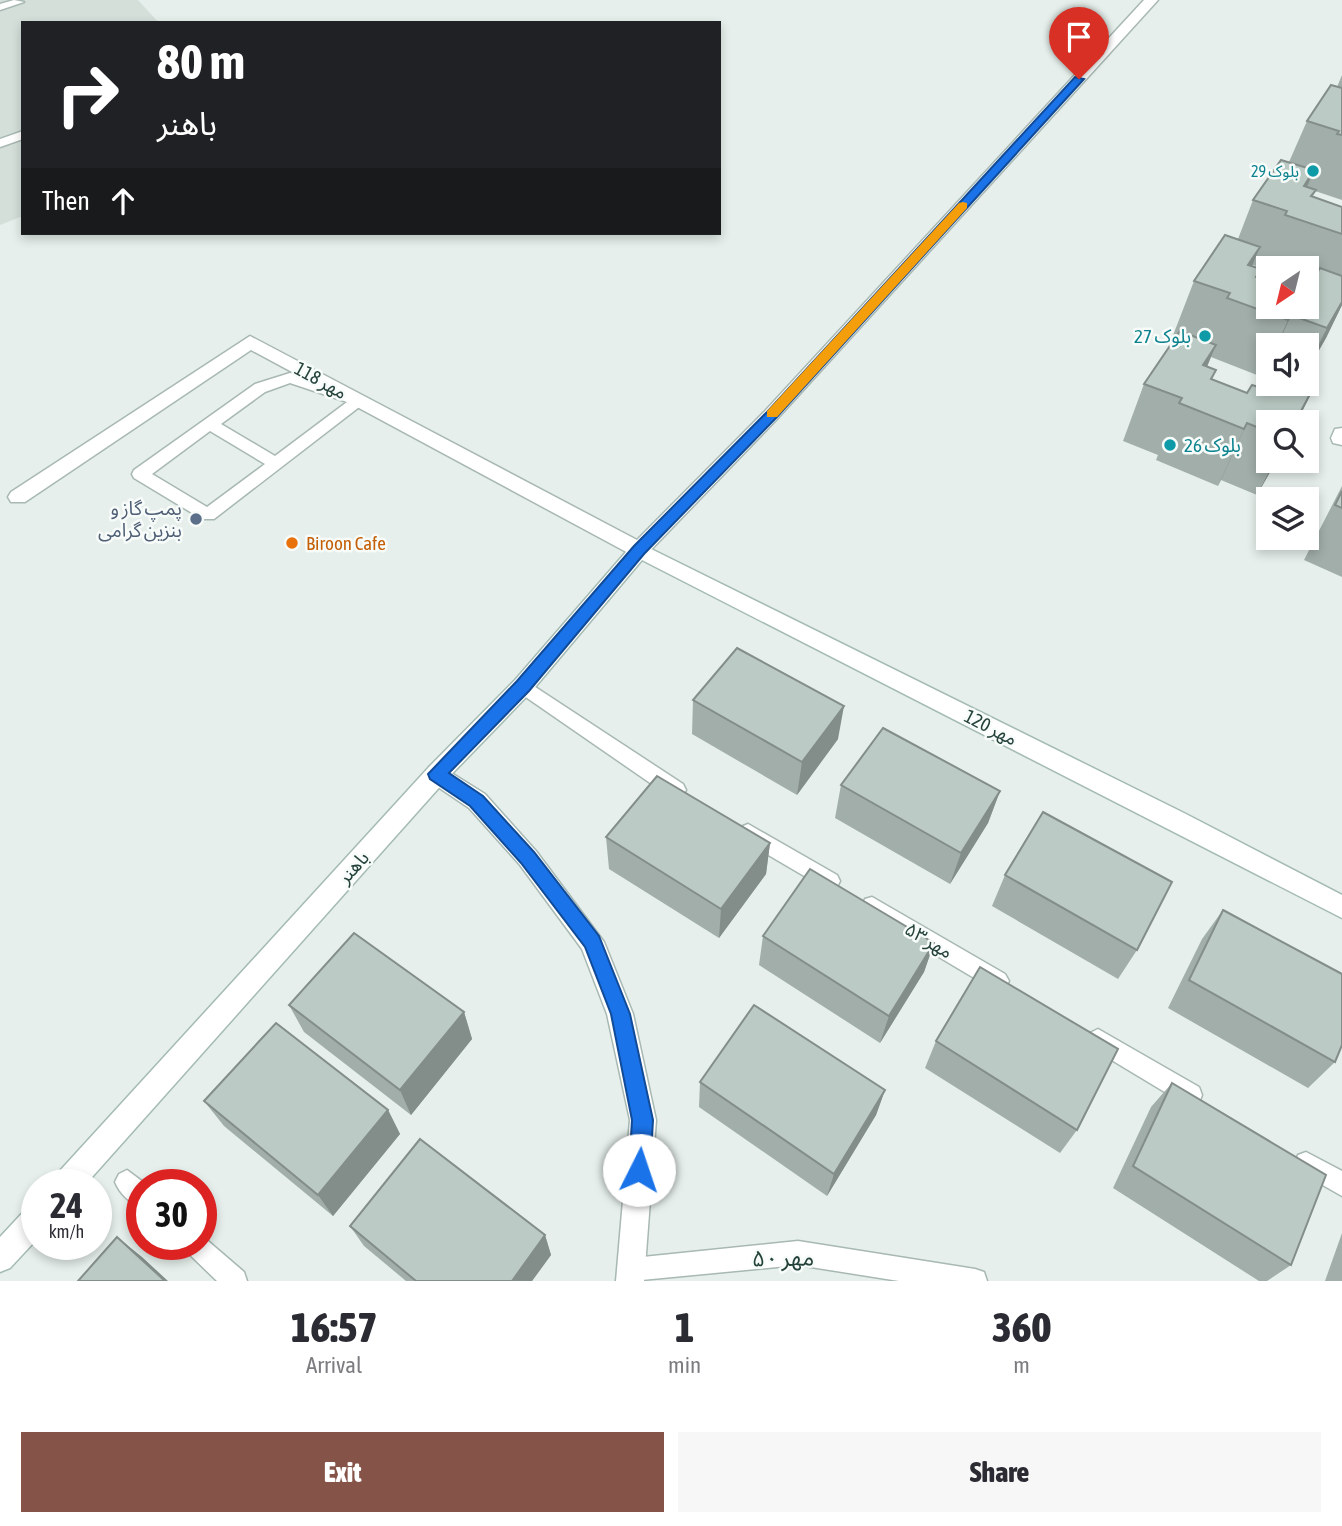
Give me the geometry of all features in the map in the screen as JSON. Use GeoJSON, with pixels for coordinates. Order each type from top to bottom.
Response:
{"type":"FeatureCollection","features":[{"type":"Feature","properties":{"kind":"street","name":"باهنر"},"geometry":{"type":"LineString","coordinates":[[80,1169],[436,774],[523,686],[639,550],[771,415],[1151,0]]}},
{"type":"Feature","properties":{"kind":"street","name":"مهر 118"},"geometry":{"type":"LineString","coordinates":[[18,497],[250,342],[639,550]]}},
{"type":"Feature","properties":{"kind":"street","name":"مهر 120"},"geometry":{"type":"LineString","coordinates":[[639,550],[1176,820],[1342,907]]}},
{"type":"Feature","properties":{"kind":"street"},"geometry":{"type":"LineString","coordinates":[[436,774],[477,801],[528,858],[592,942],[611,990],[620,1014],[642,1120],[631,1276]]}},
{"type":"Feature","properties":{"kind":"street"},"geometry":{"type":"LineString","coordinates":[[0,1258],[21,1235]]}},
{"type":"Feature","properties":{"kind":"lane"},"geometry":{"type":"LineString","coordinates":[[0,7],[19,2]]}},
{"type":"Feature","properties":{"kind":"lane"},"geometry":{"type":"LineString","coordinates":[[0,143],[21,136]]}},
{"type":"Feature","properties":{"kind":"lane"},"geometry":{"type":"LineString","coordinates":[[290,378],[359,401],[208,515],[140,474],[260,388],[290,378]]}},
{"type":"Feature","properties":{"kind":"lane"},"geometry":{"type":"LineString","coordinates":[[209,424],[275,463]]}},
{"type":"Feature","properties":{"kind":"lane"},"geometry":{"type":"LineString","coordinates":[[523,686],[694,801]]}},
{"type":"Feature","properties":{"kind":"lane","name":"مهر ۵۳"},"geometry":{"type":"LineString","coordinates":[[730,822],[1018,993]]}},
{"type":"Feature","properties":{"kind":"lane"},"geometry":{"type":"LineString","coordinates":[[1078,1028],[1210,1106]]}},
{"type":"Feature","properties":{"kind":"lane"},"geometry":{"type":"LineString","coordinates":[[1294,1156],[1342,1185]]}},
{"type":"Feature","properties":{"kind":"lane","name":"مهر ۵۰"},"geometry":{"type":"LineString","coordinates":[[631,1276],[798,1252],[975,1281]]}},
{"type":"Feature","properties":{"kind":"lane"},"geometry":{"type":"LineString","coordinates":[[212,1260],[235,1281]]}},
{"type":"Feature","properties":{"kind":"shaded area"},"geometry":{"type":"Polygon","coordinates":[[[0,0],[138,0],[157,21],[21,21],[21,217],[0,225],[0,0]]]}},
{"type":"Feature","properties":{"kind":"building"},"geometry":{"type":"Polygon","coordinates":[[[1331,85],[1342,88],[1342,135],[1337,134],[1339,131],[1307,121],[1331,85]]]}},
{"type":"Feature","properties":{"kind":"building"},"geometry":{"type":"Polygon","coordinates":[[[1281,160],[1314,170],[1304,186],[1316,190],[1311,196],[1342,207],[1342,234],[1285,215],[1287,211],[1253,200],[1281,160]]]}},
{"type":"Feature","properties":{"kind":"building"},"geometry":{"type":"Polygon","coordinates":[[[1225,235],[1260,247],[1248,265],[1256,267],[1256,308],[1227,298],[1230,293],[1194,281],[1225,235]]]}},
{"type":"Feature","properties":{"kind":"building"},"geometry":{"type":"Polygon","coordinates":[[[1320,268],[1342,276],[1342,302],[1327,328],[1302,319],[1320,318],[1320,268]]]}},
{"type":"Feature","properties":{"kind":"building"},"geometry":{"type":"Polygon","coordinates":[[[1180,331],[1216,345],[1203,365],[1216,370],[1211,379],[1247,393],[1252,385],[1256,386],[1256,396],[1309,396],[1301,410],[1256,410],[1256,427],[1247,423],[1244,429],[1179,403],[1182,398],[1144,384],[1180,331]]]}},
{"type":"Feature","properties":{"kind":"building"},"geometry":{"type":"Polygon","coordinates":[[[1342,491],[1342,508],[1335,505],[1342,491]]]}},
{"type":"Feature","properties":{"kind":"building"},"geometry":{"type":"Polygon","coordinates":[[[737,648],[844,706],[802,762],[693,700],[737,648]]]}},
{"type":"Feature","properties":{"kind":"building"},"geometry":{"type":"Polygon","coordinates":[[[883,728],[1000,791],[961,853],[841,785],[883,728]]]}},
{"type":"Feature","properties":{"kind":"building"},"geometry":{"type":"Polygon","coordinates":[[[657,776],[770,843],[721,909],[606,837],[657,776]]]}},
{"type":"Feature","properties":{"kind":"building"},"geometry":{"type":"Polygon","coordinates":[[[1043,812],[1172,882],[1137,950],[1005,875],[1043,812]]]}},
{"type":"Feature","properties":{"kind":"building"},"geometry":{"type":"Polygon","coordinates":[[[810,869],[934,943],[889,1016],[763,936],[810,869]]]}},
{"type":"Feature","properties":{"kind":"building"},"geometry":{"type":"Polygon","coordinates":[[[1223,910],[1342,974],[1342,1045],[1335,1062],[1189,980],[1223,910]]]}},
{"type":"Feature","properties":{"kind":"building"},"geometry":{"type":"Polygon","coordinates":[[[354,933],[464,1012],[400,1090],[289,1005],[354,933]]]}},
{"type":"Feature","properties":{"kind":"building"},"geometry":{"type":"Polygon","coordinates":[[[980,967],[1118,1049],[1077,1130],[936,1041],[980,967]]]}},
{"type":"Feature","properties":{"kind":"building"},"geometry":{"type":"Polygon","coordinates":[[[754,1005],[885,1090],[834,1174],[700,1082],[754,1005]]]}},
{"type":"Feature","properties":{"kind":"building"},"geometry":{"type":"Polygon","coordinates":[[[276,1023],[388,1110],[318,1195],[204,1101],[276,1023]]]}},
{"type":"Feature","properties":{"kind":"building"},"geometry":{"type":"Polygon","coordinates":[[[1172,1083],[1326,1175],[1291,1265],[1133,1166],[1172,1083]]]}},
{"type":"Feature","properties":{"kind":"building"},"geometry":{"type":"Polygon","coordinates":[[[420,1139],[545,1235],[512,1281],[416,1281],[350,1226],[420,1139]]]}},
{"type":"Feature","properties":{"kind":"building"},"geometry":{"type":"Polygon","coordinates":[[[117,1237],[126,1245],[126,1260],[142,1260],[165,1281],[78,1281],[97,1260],[112,1260],[112,1243],[117,1237]]]}},
{"type":"Feature","properties":{"kind":"slow traffic"},"geometry":{"type":"LineString","coordinates":[[772,414],[963,206]]}},
{"type":"Feature","properties":{"kind":"place","name":"بلوک 29"},"geometry":{"type":"Point","coordinates":[1313,171]}},
{"type":"Feature","properties":{"kind":"place","name":"بلوک 27"},"geometry":{"type":"Point","coordinates":[1205,336]}},
{"type":"Feature","properties":{"kind":"place","name":"بلوک 26"},"geometry":{"type":"Point","coordinates":[1170,445]}},
{"type":"Feature","properties":{"kind":"place","name":"پمپ گاز و بنزین گرامی"},"geometry":{"type":"Point","coordinates":[196,519]}},
{"type":"Feature","properties":{"kind":"place","name":"Biroon Cafe"},"geometry":{"type":"Point","coordinates":[292,543]}},
{"type":"Feature","properties":{"kind":"route"},"geometry":{"type":"LineString","coordinates":[[639,1170],[642,1120],[637,1093],[620,1014],[592,942],[528,858],[477,801],[436,774],[523,686],[639,550],[771,415],[1079,79]]}}]}
